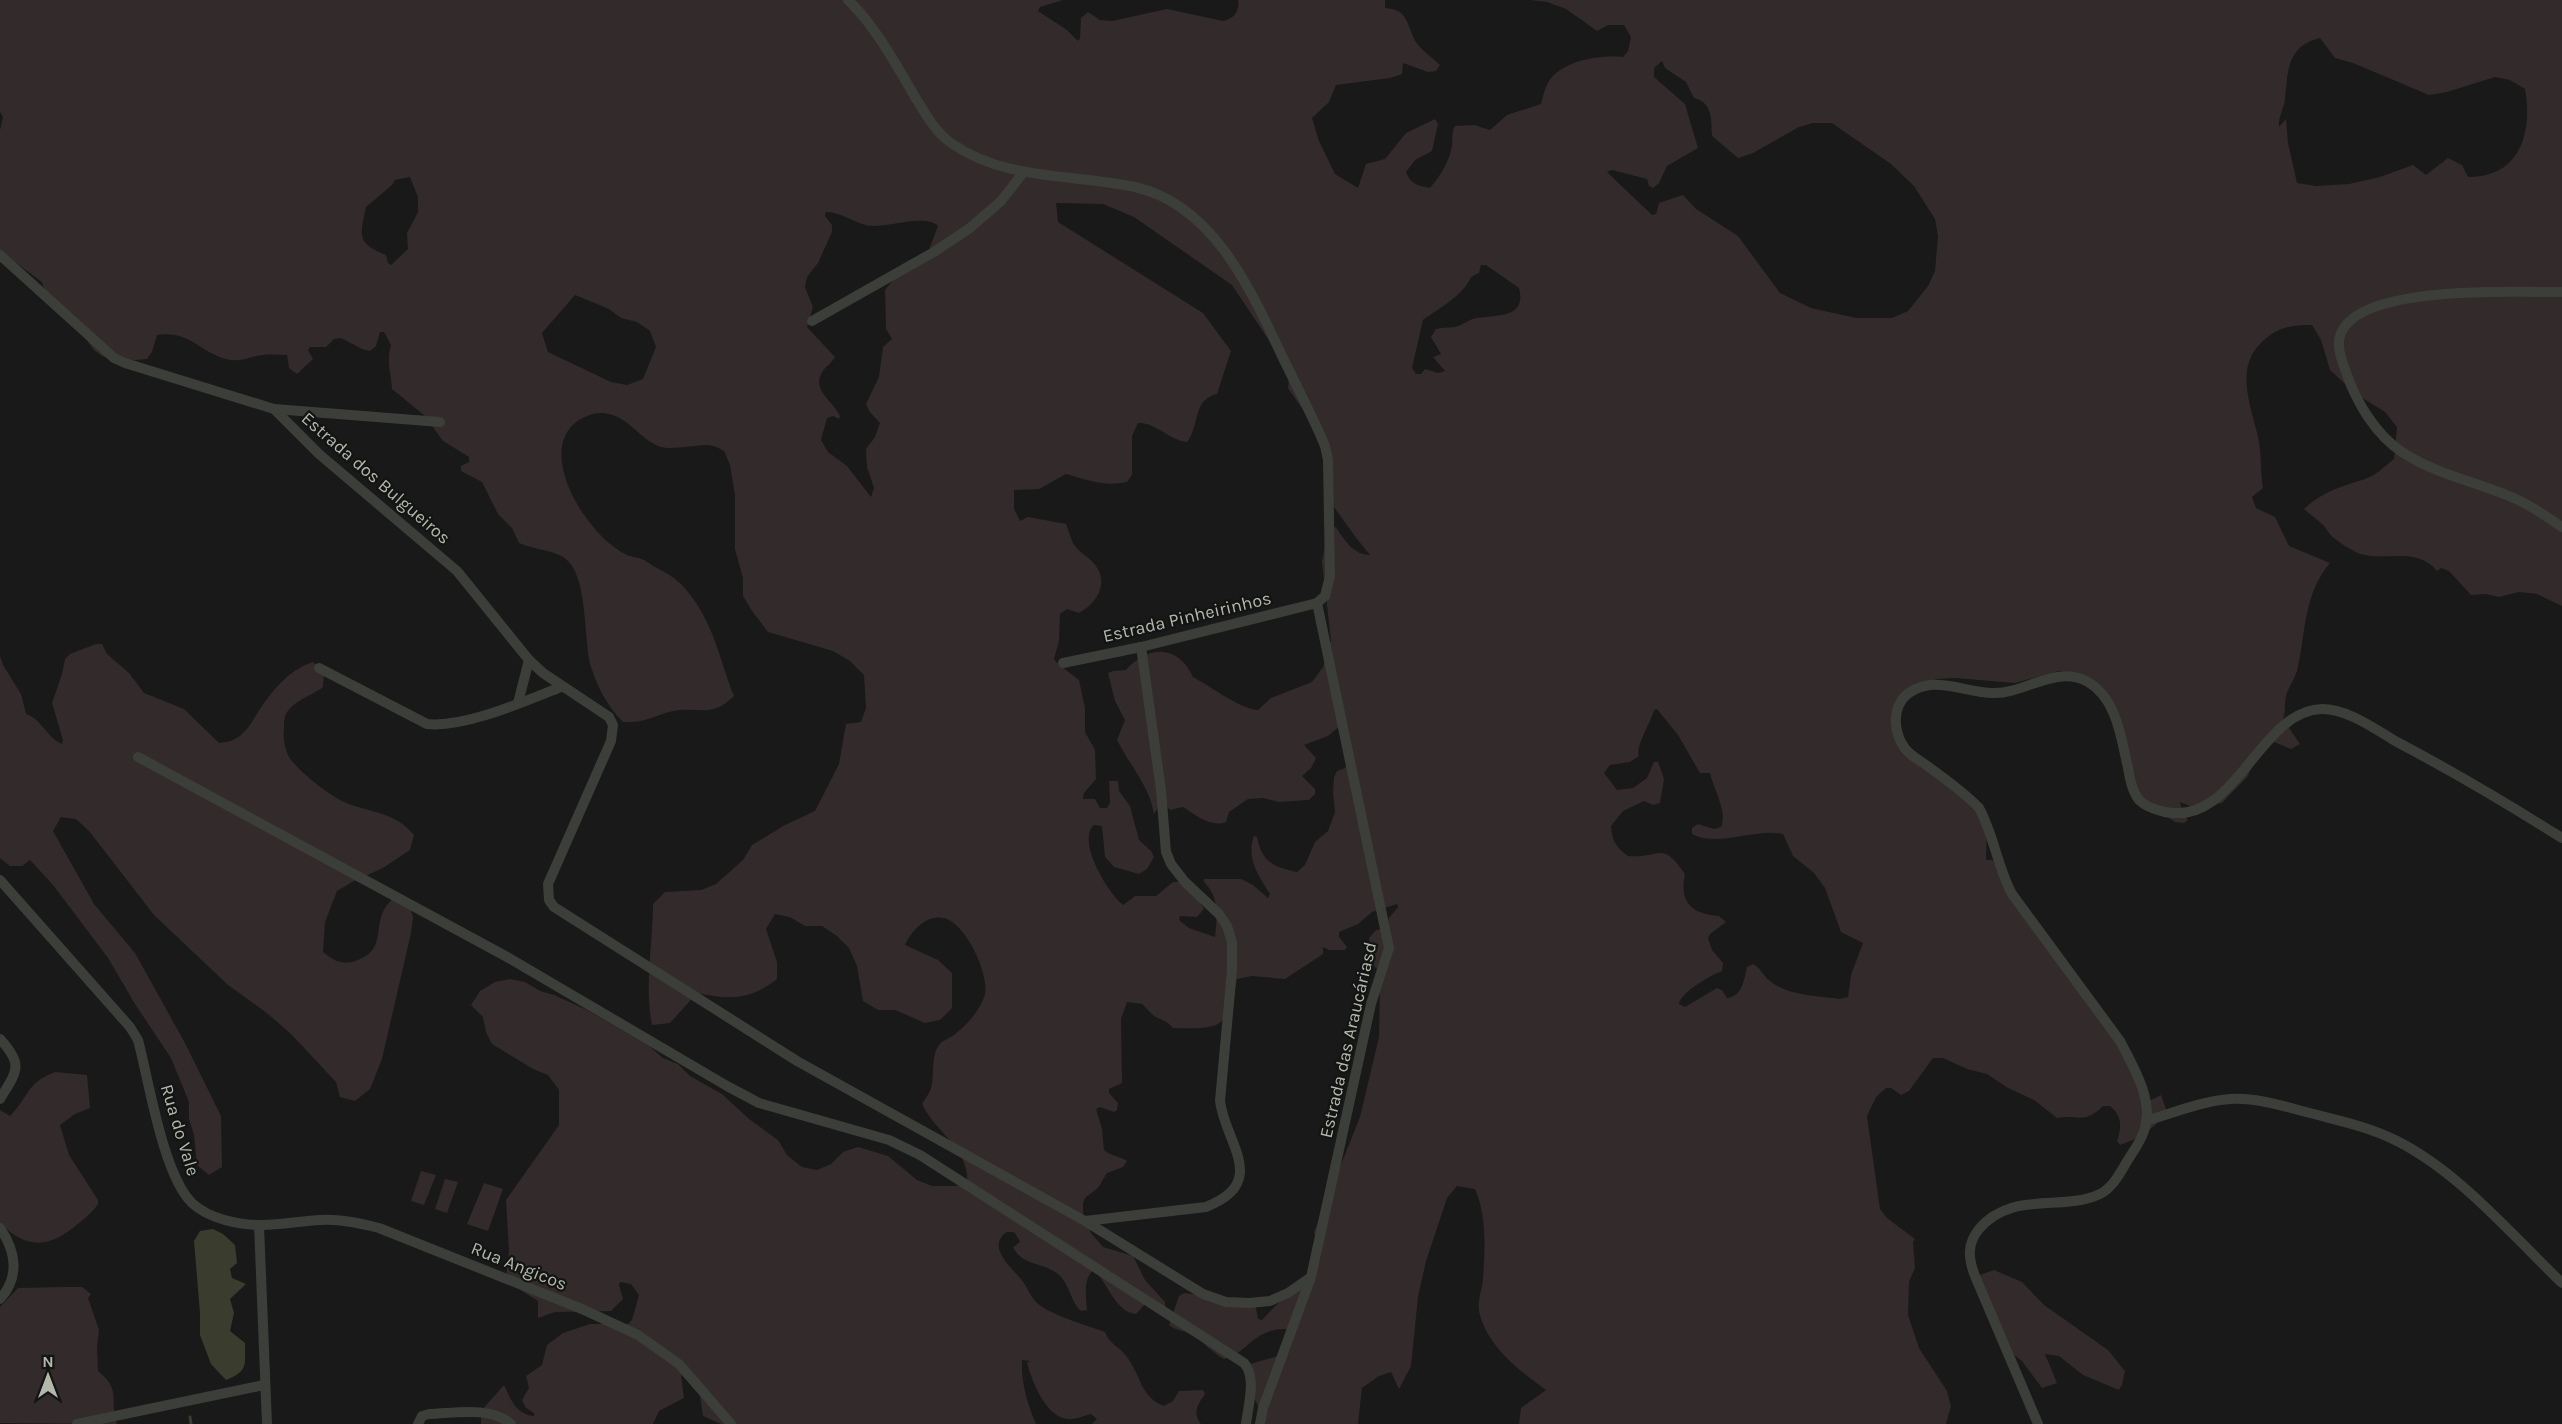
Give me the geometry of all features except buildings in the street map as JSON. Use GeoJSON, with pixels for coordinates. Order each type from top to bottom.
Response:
{"type":"FeatureCollection","features":[{"type":"Feature","properties":{"kind":"street"},"geometry":{"type":"LineString","coordinates":[[848,0],[864,18],[931,125],[950,143],[975,157],[1023,172],[1136,188],[1167,197],[1201,224],[1225,251],[1260,309],[1326,446],[1330,576],[1325,596],[1317,603]]}},
{"type":"Feature","properties":{"kind":"street"},"geometry":{"type":"LineString","coordinates":[[812,321],[934,252],[970,228],[1001,201],[1023,172]]}},
{"type":"Feature","properties":{"kind":"street","name":"Estrada dos Bulgueiros"},"geometry":{"type":"LineString","coordinates":[[0,255],[114,358],[274,409],[319,454],[457,571],[529,660],[561,687],[603,711],[609,717],[613,725],[611,741],[548,884],[549,900],[554,907],[797,1061],[1085,1221]]}},
{"type":"Feature","properties":{"kind":"street"},"geometry":{"type":"LineString","coordinates":[[2562,292],[2439,295],[2401,299],[2373,306],[2356,315],[2344,327],[2339,340],[2340,356],[2360,404],[2377,429],[2400,451],[2424,465],[2515,498],[2562,527]]}},
{"type":"Feature","properties":{"kind":"street"},"geometry":{"type":"LineString","coordinates":[[274,409],[440,422]]}},
{"type":"Feature","properties":{"kind":"street","name":"Estrada Pinheirinhos"},"geometry":{"type":"LineString","coordinates":[[1063,663],[1141,647],[1317,603]]}},
{"type":"Feature","properties":{"kind":"street","name":"Estrada das Araucáriasd"},"geometry":{"type":"LineString","coordinates":[[1260,1424],[1263,1408],[1311,1277],[1371,1004],[1389,948],[1317,603]]}},
{"type":"Feature","properties":{"kind":"street"},"geometry":{"type":"LineString","coordinates":[[1085,1221],[1206,1207],[1220,1201],[1229,1193],[1241,1170],[1239,1156],[1222,1112],[1221,1101],[1232,970],[1232,942],[1227,926],[1219,914],[1185,882],[1171,864],[1166,852],[1161,790],[1141,647]]}},
{"type":"Feature","properties":{"kind":"street"},"geometry":{"type":"LineString","coordinates":[[518,703],[529,660]]}},
{"type":"Feature","properties":{"kind":"street"},"geometry":{"type":"LineString","coordinates":[[319,668],[427,724],[440,726],[518,703],[561,687]]}},
{"type":"Feature","properties":{"kind":"street"},"geometry":{"type":"LineString","coordinates":[[2038,1424],[1975,1276],[1970,1262],[1969,1248],[1980,1228],[2000,1212],[2016,1207],[2088,1198],[2100,1194],[2117,1178],[2139,1143],[2146,1121],[2141,1085],[2134,1066],[2120,1041],[2012,894],[2000,868],[1985,819],[1979,808],[1903,747],[1895,722],[1898,707],[1904,696],[1915,688],[1932,685],[1993,693],[2057,676],[2071,676],[2087,681],[2099,690],[2111,707],[2118,724],[2132,786],[2140,800],[2153,809],[2170,813],[2191,811],[2211,801],[2229,786],[2281,728],[2294,718],[2306,712],[2331,710],[2359,721],[2480,786],[2562,838]]}},
{"type":"Feature","properties":{"kind":"street"},"geometry":{"type":"LineString","coordinates":[[138,757],[509,958],[727,1086],[759,1102],[889,1140],[920,1155],[1235,1356],[1248,1367],[1251,1380],[1246,1424]]}},
{"type":"Feature","properties":{"kind":"street","name":"Rua do Vale"},"geometry":{"type":"LineString","coordinates":[[0,880],[130,1027],[138,1040],[168,1161],[181,1189],[193,1204],[208,1214],[229,1221],[260,1225]]}},
{"type":"Feature","properties":{"kind":"street"},"geometry":{"type":"LineString","coordinates":[[0,1039],[12,1052],[17,1067],[15,1075],[0,1099]]}},
{"type":"Feature","properties":{"kind":"street"},"geometry":{"type":"LineString","coordinates":[[2146,1121],[2215,1101],[2233,1099],[2300,1110],[2369,1129],[2397,1141],[2443,1171],[2465,1189],[2562,1283]]}},
{"type":"Feature","properties":{"kind":"street","name":"Rua Angicos"},"geometry":{"type":"LineString","coordinates":[[260,1225],[322,1220],[350,1221],[379,1228],[582,1309],[638,1335],[680,1364],[731,1424]]}},
{"type":"Feature","properties":{"kind":"street"},"geometry":{"type":"LineString","coordinates":[[1085,1221],[1203,1294],[1226,1302],[1270,1301],[1288,1293],[1311,1277]]}},
{"type":"Feature","properties":{"kind":"street"},"geometry":{"type":"LineString","coordinates":[[260,1225],[267,1424]]}},
{"type":"Feature","properties":{"kind":"street"},"geometry":{"type":"LineString","coordinates":[[0,1228],[13,1250],[15,1260],[10,1283],[0,1299]]}},
{"type":"Feature","properties":{"kind":"street"},"geometry":{"type":"LineString","coordinates":[[77,1424],[91,1423],[264,1385]]}},
{"type":"Feature","properties":{"kind":"street"},"geometry":{"type":"LineString","coordinates":[[418,1424],[422,1416],[429,1414],[486,1413],[497,1414],[511,1424]]}},
{"type":"Feature","properties":{"kind":"shaded area"},"geometry":{"type":"Polygon","coordinates":[[[0,0],[1063,0],[1040,7],[1038,11],[1067,30],[1078,41],[1081,18],[1088,12],[1100,20],[1112,21],[1167,9],[1223,21],[1235,14],[1238,0],[1385,0],[1385,8],[1393,9],[1404,16],[1418,45],[1440,65],[1436,71],[1428,72],[1403,63],[1402,74],[1390,78],[1336,85],[1329,102],[1312,118],[1319,141],[1335,174],[1358,188],[1366,164],[1385,159],[1406,133],[1435,119],[1438,124],[1432,151],[1415,160],[1406,172],[1412,182],[1430,188],[1447,162],[1455,126],[1474,125],[1490,130],[1507,115],[1541,104],[1549,81],[1563,68],[1593,58],[1623,57],[1628,51],[1631,37],[1624,25],[1608,25],[1597,31],[1566,9],[1547,2],[1530,0],[2562,0],[2562,606],[2537,594],[2519,592],[2499,597],[2486,594],[2471,595],[2449,571],[2441,568],[2437,571],[2429,563],[2419,559],[2399,556],[2368,556],[2358,553],[2332,537],[2324,526],[2304,509],[2332,491],[2371,477],[2394,459],[2397,427],[2385,412],[2356,394],[2330,370],[2321,340],[2312,325],[2298,326],[2279,330],[2262,342],[2249,363],[2247,387],[2259,443],[2263,488],[2252,497],[2256,508],[2275,517],[2289,546],[2330,563],[2315,587],[2307,612],[2297,671],[2285,699],[2283,719],[2300,744],[2291,749],[2274,742],[2258,752],[2248,776],[2222,803],[2195,808],[2180,802],[2183,815],[2188,820],[2184,823],[2175,822],[2139,798],[2126,751],[2096,684],[2085,675],[2059,671],[2015,683],[1955,678],[1937,679],[1918,684],[1898,715],[1906,744],[1963,792],[1987,830],[1986,860],[1992,860],[1998,864],[2028,914],[2109,1019],[2149,1101],[2161,1095],[2166,1109],[2153,1127],[2133,1140],[2120,1145],[2117,1141],[2120,1122],[2110,1106],[2103,1106],[2086,1117],[2057,1118],[2034,1100],[2008,1088],[1987,1074],[1967,1069],[1943,1058],[1933,1058],[1909,1091],[1901,1095],[1891,1088],[1886,1088],[1876,1097],[1867,1116],[1880,1209],[1887,1218],[1915,1239],[1913,1242],[1915,1268],[1909,1282],[1908,1315],[1919,1348],[1947,1391],[1951,1406],[1946,1424],[1519,1424],[1521,1408],[1546,1390],[1507,1358],[1484,1327],[1479,1306],[1484,1256],[1482,1211],[1475,1189],[1457,1186],[1447,1198],[1426,1261],[1418,1297],[1411,1366],[1399,1389],[1391,1372],[1379,1376],[1362,1388],[1358,1424],[1266,1424],[1253,1395],[1250,1364],[1278,1356],[1288,1334],[1286,1329],[1266,1333],[1239,1352],[1224,1359],[1192,1335],[1169,1325],[1179,1296],[1184,1293],[1255,1303],[1258,1319],[1262,1320],[1321,1257],[1314,1232],[1360,1117],[1379,1037],[1380,983],[1377,969],[1373,965],[1375,960],[1370,950],[1369,938],[1376,930],[1387,928],[1389,918],[1398,907],[1397,904],[1372,912],[1358,924],[1339,932],[1339,937],[1347,947],[1345,950],[1329,950],[1323,947],[1323,954],[1285,979],[1252,976],[1237,979],[1226,1017],[1213,1026],[1173,1028],[1154,1016],[1142,1004],[1127,1002],[1121,1019],[1122,1083],[1109,1089],[1109,1093],[1118,1103],[1117,1110],[1114,1112],[1100,1107],[1096,1109],[1102,1129],[1104,1150],[1127,1161],[1123,1167],[1107,1173],[1098,1188],[1085,1198],[1083,1216],[1091,1233],[1103,1247],[1133,1256],[1145,1280],[1165,1302],[1165,1312],[1146,1303],[1136,1314],[1128,1312],[1117,1302],[1093,1270],[1086,1284],[1087,1310],[1081,1311],[1058,1274],[1046,1267],[1027,1261],[1017,1253],[1013,1247],[1020,1242],[1015,1233],[1005,1233],[999,1241],[1000,1253],[1036,1302],[1058,1315],[1105,1332],[1109,1340],[1127,1357],[1145,1391],[1156,1402],[1164,1406],[1173,1401],[1179,1391],[1203,1390],[1205,1394],[1196,1412],[1201,1424],[1092,1424],[1097,1419],[1091,1414],[1067,1419],[1052,1412],[1046,1405],[1032,1379],[1027,1363],[1030,1361],[1022,1360],[1025,1392],[1036,1424],[721,1424],[703,1416],[699,1389],[681,1375],[684,1398],[659,1411],[653,1424],[481,1424],[481,1411],[504,1385],[518,1409],[534,1416],[522,1400],[529,1388],[526,1376],[542,1365],[547,1345],[563,1333],[590,1324],[628,1324],[632,1320],[639,1295],[631,1284],[620,1282],[623,1299],[611,1311],[555,1312],[538,1318],[538,1301],[509,1283],[506,1278],[509,1251],[506,1200],[559,1125],[559,1090],[548,1075],[533,1069],[492,1044],[486,1032],[483,1017],[471,1005],[480,991],[495,982],[510,979],[525,982],[540,991],[587,1010],[649,1046],[663,1058],[678,1064],[690,1076],[722,1094],[749,1119],[778,1140],[787,1155],[802,1167],[817,1170],[831,1164],[843,1152],[858,1147],[888,1156],[917,1180],[932,1186],[967,1186],[964,1161],[922,1104],[931,1088],[937,1049],[941,1043],[969,1021],[983,1000],[985,985],[980,964],[962,931],[947,919],[933,918],[916,928],[905,945],[938,960],[952,973],[952,1008],[940,1020],[925,1023],[895,1010],[878,1010],[863,1001],[857,966],[849,948],[837,936],[822,926],[805,926],[790,917],[775,914],[766,929],[777,962],[777,979],[749,995],[719,997],[697,993],[670,1023],[652,1025],[649,980],[653,904],[665,892],[701,890],[716,884],[743,860],[752,845],[785,825],[815,811],[839,764],[846,724],[861,722],[866,708],[864,675],[850,661],[833,651],[768,632],[743,596],[743,578],[735,549],[735,495],[730,465],[724,451],[709,445],[675,448],[658,446],[616,416],[601,413],[579,420],[568,430],[563,443],[561,457],[568,486],[583,513],[598,533],[615,548],[663,571],[678,581],[686,590],[707,623],[734,696],[726,703],[711,710],[673,711],[644,720],[623,722],[612,710],[591,667],[581,591],[571,565],[563,557],[519,543],[512,528],[498,514],[482,482],[461,471],[461,466],[469,462],[469,457],[443,441],[425,416],[392,389],[389,362],[391,345],[384,332],[380,332],[376,346],[370,351],[341,338],[334,339],[326,347],[310,347],[308,350],[313,359],[297,374],[289,368],[287,355],[266,355],[231,360],[217,356],[186,339],[168,334],[157,335],[152,352],[147,359],[116,362],[102,356],[94,350],[62,307],[44,289],[42,282],[0,251],[0,130],[3,117],[0,112],[0,0]],[[2320,38],[2301,47],[2291,61],[2279,123],[2279,127],[2286,119],[2288,143],[2297,183],[2316,186],[2349,184],[2380,177],[2413,165],[2426,175],[2448,158],[2462,165],[2468,177],[2486,175],[2500,170],[2519,150],[2527,121],[2525,89],[2510,80],[2495,77],[2447,92],[2429,95],[2353,63],[2335,58],[2320,38]],[[1662,61],[1654,68],[1654,77],[1685,104],[1698,148],[1667,166],[1659,183],[1653,188],[1649,186],[1647,179],[1612,170],[1607,172],[1652,215],[1656,214],[1659,203],[1683,195],[1696,209],[1738,236],[1780,293],[1811,308],[1856,318],[1892,318],[1908,311],[1928,286],[1935,271],[1938,236],[1935,219],[1914,186],[1891,164],[1832,123],[1813,123],[1799,127],[1753,153],[1738,158],[1712,136],[1710,112],[1705,104],[1694,98],[1686,82],[1665,68],[1662,61]],[[410,177],[395,180],[366,207],[362,225],[362,237],[365,242],[369,247],[386,255],[391,265],[408,249],[407,233],[418,212],[418,197],[410,177]],[[1056,203],[1058,222],[1203,313],[1231,351],[1217,394],[1209,397],[1200,408],[1194,429],[1187,442],[1180,441],[1150,425],[1138,423],[1132,436],[1132,475],[1127,482],[1104,483],[1066,474],[1039,489],[1014,490],[1014,509],[1020,521],[1028,517],[1066,524],[1075,546],[1094,563],[1100,573],[1099,593],[1091,604],[1079,613],[1067,609],[1060,614],[1059,641],[1054,659],[1079,680],[1085,708],[1085,732],[1095,750],[1096,779],[1084,793],[1083,799],[1095,799],[1100,808],[1107,808],[1110,803],[1109,781],[1118,781],[1119,791],[1130,806],[1139,840],[1154,857],[1147,869],[1139,874],[1114,867],[1105,857],[1102,826],[1094,825],[1089,833],[1089,843],[1096,867],[1102,879],[1123,905],[1135,896],[1156,896],[1173,882],[1181,882],[1196,896],[1204,909],[1197,917],[1180,916],[1179,920],[1189,928],[1215,937],[1217,915],[1215,901],[1204,879],[1241,879],[1253,885],[1268,898],[1270,894],[1252,859],[1254,836],[1257,837],[1262,852],[1270,862],[1281,868],[1297,872],[1305,865],[1315,842],[1328,831],[1335,812],[1334,777],[1337,771],[1348,764],[1341,725],[1328,736],[1304,745],[1316,758],[1311,768],[1302,776],[1315,789],[1315,794],[1309,800],[1279,802],[1263,798],[1248,799],[1229,812],[1226,822],[1220,823],[1203,820],[1183,807],[1170,810],[1162,801],[1154,814],[1144,785],[1117,740],[1125,720],[1115,701],[1108,673],[1126,670],[1144,656],[1153,652],[1163,652],[1180,659],[1193,677],[1234,701],[1258,710],[1271,698],[1312,682],[1323,667],[1331,640],[1322,562],[1328,529],[1336,527],[1354,550],[1370,555],[1331,503],[1324,450],[1313,419],[1301,407],[1288,388],[1290,367],[1272,345],[1232,285],[1134,217],[1103,204],[1056,203]],[[826,212],[825,216],[832,225],[832,232],[818,263],[807,277],[805,287],[813,307],[807,327],[835,357],[823,371],[819,384],[824,395],[840,416],[839,419],[833,416],[827,418],[821,440],[828,452],[847,466],[871,497],[874,488],[867,467],[866,449],[875,437],[880,423],[866,404],[879,377],[883,347],[892,339],[886,329],[885,290],[893,280],[928,252],[938,226],[926,221],[918,221],[874,226],[826,212]],[[1481,265],[1479,273],[1471,277],[1457,296],[1423,320],[1412,368],[1416,374],[1421,374],[1425,369],[1438,373],[1445,371],[1433,357],[1441,354],[1431,337],[1436,329],[1455,327],[1474,319],[1508,313],[1519,305],[1519,288],[1486,265],[1481,265]],[[575,295],[542,333],[548,352],[611,382],[627,385],[643,379],[656,347],[650,331],[637,322],[621,318],[609,309],[575,295]],[[1657,709],[1654,710],[1641,741],[1639,756],[1630,762],[1610,765],[1604,773],[1617,790],[1633,788],[1647,778],[1654,762],[1658,762],[1664,779],[1660,803],[1653,805],[1644,801],[1623,811],[1611,826],[1612,836],[1618,847],[1628,856],[1660,853],[1671,857],[1685,874],[1684,892],[1689,905],[1701,913],[1719,916],[1726,922],[1708,938],[1712,950],[1723,963],[1722,971],[1691,989],[1679,1004],[1685,1007],[1717,988],[1722,990],[1727,998],[1732,997],[1742,986],[1747,967],[1753,964],[1770,981],[1785,990],[1840,999],[1848,997],[1851,975],[1863,943],[1841,932],[1825,888],[1814,873],[1793,856],[1783,834],[1760,833],[1714,839],[1692,834],[1692,828],[1698,824],[1714,829],[1721,827],[1723,821],[1723,814],[1710,773],[1700,773],[1678,735],[1657,709]]]}},
{"type":"Feature","properties":{"kind":"shaded area"},"geometry":{"type":"Polygon","coordinates":[[[102,644],[107,654],[129,673],[144,693],[184,709],[219,743],[231,741],[241,735],[281,682],[296,670],[313,662],[324,672],[323,687],[298,702],[286,714],[284,738],[288,755],[304,773],[334,797],[388,816],[414,835],[410,850],[383,868],[337,891],[325,922],[323,952],[335,960],[348,963],[358,960],[372,950],[376,944],[382,916],[394,897],[409,902],[413,918],[382,1059],[370,1089],[355,1101],[340,1097],[336,1082],[291,1034],[228,985],[154,915],[89,831],[76,819],[61,817],[53,831],[94,904],[135,953],[185,1043],[221,1116],[222,1167],[209,1175],[197,1165],[194,1135],[189,1119],[189,1102],[171,1058],[108,958],[53,885],[30,860],[22,866],[10,866],[0,858],[0,656],[21,694],[26,714],[62,744],[63,740],[52,703],[65,659],[70,654],[102,644]]]}},
{"type":"Feature","properties":{"kind":"shaded area"},"geometry":{"type":"Polygon","coordinates":[[[55,1072],[87,1075],[90,1108],[75,1114],[60,1125],[69,1155],[98,1200],[98,1204],[64,1234],[55,1239],[36,1243],[18,1237],[0,1223],[0,1110],[10,1116],[38,1081],[55,1072]]]}},
{"type":"Feature","properties":{"kind":"shaded area"},"geometry":{"type":"Polygon","coordinates":[[[421,1171],[436,1175],[424,1205],[411,1201],[421,1171]]]}},
{"type":"Feature","properties":{"kind":"shaded area"},"geometry":{"type":"Polygon","coordinates":[[[445,1179],[458,1182],[447,1213],[435,1209],[445,1179]]]}},
{"type":"Feature","properties":{"kind":"shaded area"},"geometry":{"type":"Polygon","coordinates":[[[484,1183],[503,1189],[488,1231],[467,1224],[484,1183]]]}},
{"type":"Feature","properties":{"kind":"shaded area"},"geometry":{"type":"Polygon","coordinates":[[[213,1229],[223,1234],[235,1245],[237,1263],[230,1269],[232,1278],[246,1284],[230,1299],[234,1313],[230,1331],[245,1343],[244,1367],[238,1374],[226,1380],[211,1364],[200,1335],[194,1241],[200,1231],[213,1229]]]}},
{"type":"Feature","properties":{"kind":"shaded area"},"geometry":{"type":"Polygon","coordinates":[[[1994,1270],[2022,1282],[2044,1305],[2108,1350],[2125,1371],[2119,1390],[2083,1375],[2059,1356],[2045,1354],[2057,1383],[2042,1388],[2022,1361],[2009,1351],[1977,1276],[1994,1270]]]}},
{"type":"Feature","properties":{"kind":"shaded area"},"geometry":{"type":"Polygon","coordinates":[[[82,1287],[91,1294],[88,1298],[99,1330],[98,1371],[110,1384],[117,1424],[0,1423],[0,1307],[18,1288],[82,1287]]]}},
{"type":"Feature","properties":{"kind":"waterway"},"geometry":{"type":"LineString","coordinates":[[190,1417],[191,1424]]}}]}
